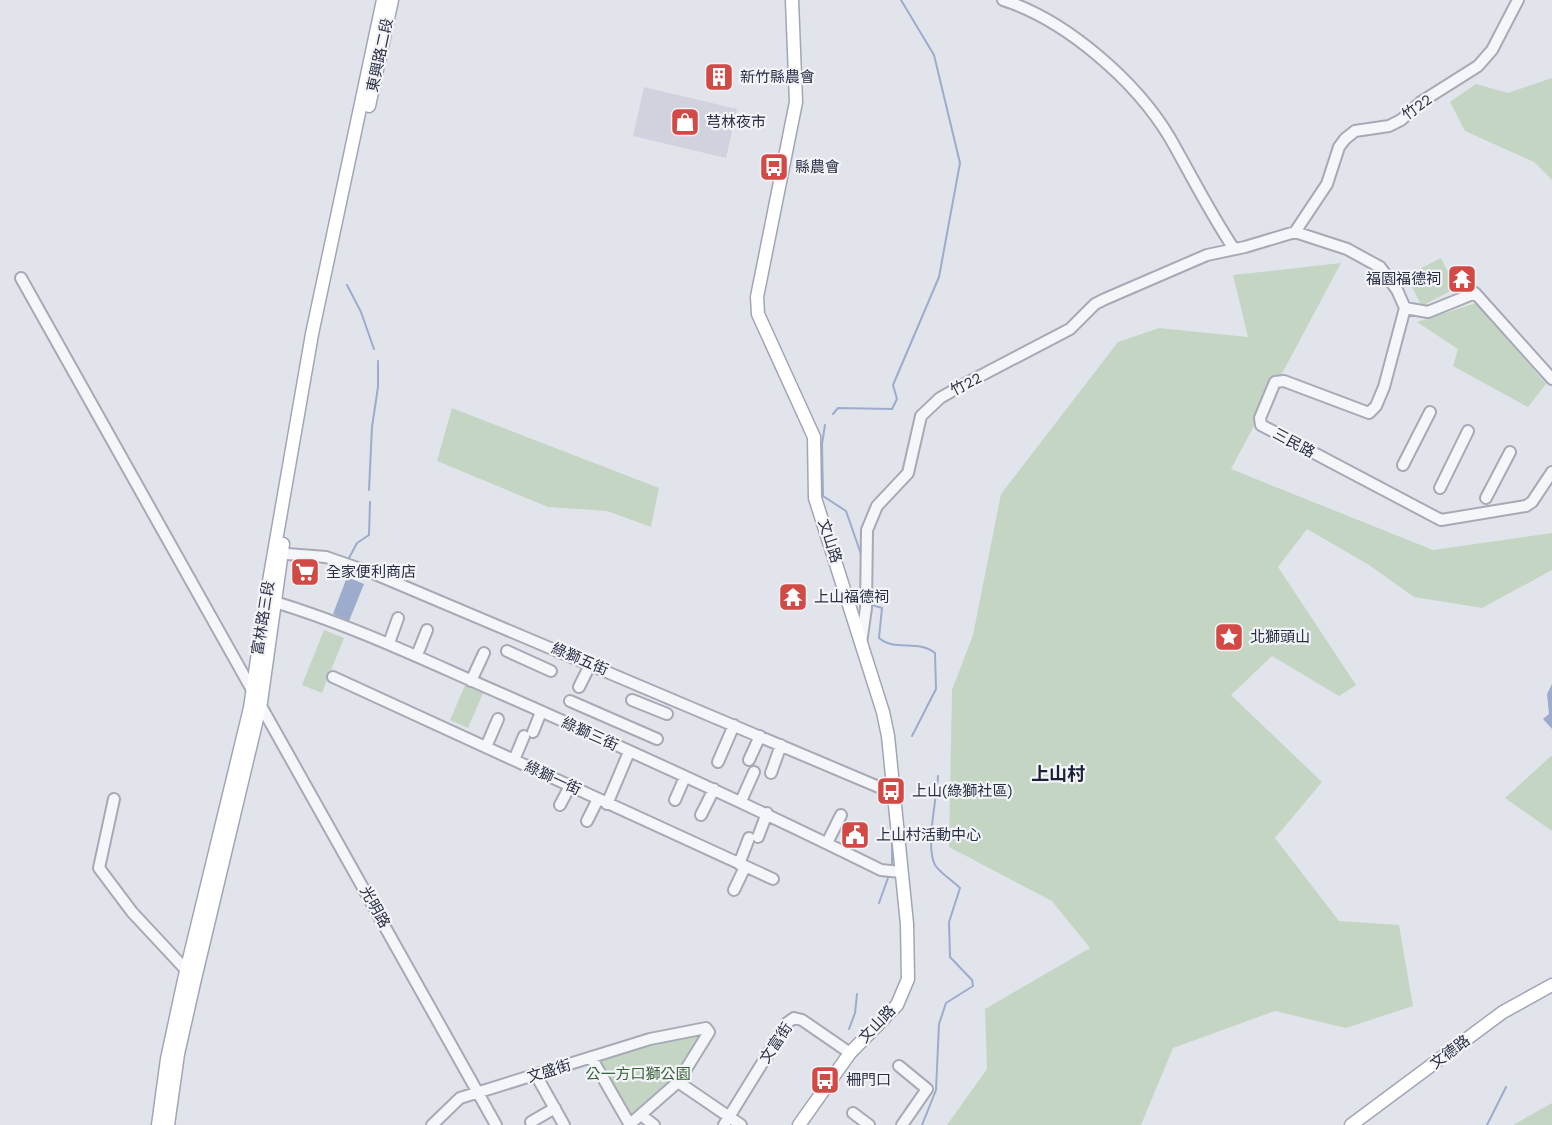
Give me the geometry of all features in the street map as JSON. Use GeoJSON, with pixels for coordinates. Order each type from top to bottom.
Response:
{"type":"FeatureCollection","features":[{"type":"Feature","properties":{"kind":"main road","name":"東興路二段"},"geometry":{"type":"LineString","coordinates":[[365,109],[383,0]]}},
{"type":"Feature","properties":{"kind":"main road","name":"東興路二段"},"geometry":{"type":"LineString","coordinates":[[365,109],[392,0]]}},
{"type":"Feature","properties":{"kind":"main road","name":"文山路"},"geometry":{"type":"LineString","coordinates":[[792,0],[796,102],[757,297],[758,314],[814,438],[815,498],[880,700],[888,736],[907,924],[909,969],[906,985],[897,1005],[850,1053],[799,1125]]}},
{"type":"Feature","properties":{"kind":"main road","name":"富林路三段"},"geometry":{"type":"LineString","coordinates":[[158,1125],[168,1059],[187,971],[253,690],[278,553],[312,334],[365,109]]}},
{"type":"Feature","properties":{"kind":"main road","name":"富林路三段"},"geometry":{"type":"LineString","coordinates":[[168,1125],[178,1053],[261,702],[275,602],[278,553]]}},
{"type":"Feature","properties":{"kind":"main road","name":"文德路"},"geometry":{"type":"LineString","coordinates":[[1351,1125],[1503,1012],[1552,985]]}},
{"type":"Feature","properties":{"kind":"street"},"geometry":{"type":"LineString","coordinates":[[1003,0],[1050,19],[1094,52],[1128,86],[1169,137],[1211,215],[1234,249]]}},
{"type":"Feature","properties":{"kind":"street","name":"竹22"},"geometry":{"type":"LineString","coordinates":[[861,646],[866,608],[867,530],[877,506],[908,473],[921,416],[927,408],[961,386],[1070,329],[1095,304],[1105,299],[1207,255],[1295,232],[1327,184],[1339,147],[1345,139],[1355,131],[1389,126],[1401,120],[1421,102],[1478,66],[1492,50],[1518,0]]}},
{"type":"Feature","properties":{"kind":"street"},"geometry":{"type":"LineString","coordinates":[[1295,232],[1347,249],[1380,267],[1397,290],[1405,308],[1428,312],[1475,293],[1552,380]]}},
{"type":"Feature","properties":{"kind":"street","name":"光明路"},"geometry":{"type":"LineString","coordinates":[[21,278],[261,702],[496,1125]]}},
{"type":"Feature","properties":{"kind":"street","name":"三民路"},"geometry":{"type":"LineString","coordinates":[[1405,308],[1384,387],[1376,406],[1369,413],[1284,381],[1275,382],[1260,418],[1261,425],[1441,520],[1526,506],[1532,502],[1552,472]]}},
{"type":"Feature","properties":{"kind":"street"},"geometry":{"type":"LineString","coordinates":[[1403,465],[1430,412]]}},
{"type":"Feature","properties":{"kind":"street"},"geometry":{"type":"LineString","coordinates":[[1440,488],[1468,431]]}},
{"type":"Feature","properties":{"kind":"street"},"geometry":{"type":"LineString","coordinates":[[1486,498],[1510,452]]}},
{"type":"Feature","properties":{"kind":"street","name":"綠獅五街"},"geometry":{"type":"LineString","coordinates":[[278,553],[326,557],[375,574],[591,663],[881,788]]}},
{"type":"Feature","properties":{"kind":"street","name":"綠獅三街"},"geometry":{"type":"LineString","coordinates":[[275,602],[317,614],[417,655],[767,813],[881,870],[901,873]]}},
{"type":"Feature","properties":{"kind":"street"},"geometry":{"type":"LineString","coordinates":[[389,643],[398,618]]}},
{"type":"Feature","properties":{"kind":"street"},"geometry":{"type":"LineString","coordinates":[[417,655],[428,630]]}},
{"type":"Feature","properties":{"kind":"street"},"geometry":{"type":"LineString","coordinates":[[507,651],[550,671]]}},
{"type":"Feature","properties":{"kind":"street"},"geometry":{"type":"LineString","coordinates":[[471,681],[484,653]]}},
{"type":"Feature","properties":{"kind":"street"},"geometry":{"type":"LineString","coordinates":[[579,687],[591,663]]}},
{"type":"Feature","properties":{"kind":"street","name":"綠獅一街"},"geometry":{"type":"LineString","coordinates":[[333,677],[772,879]]}},
{"type":"Feature","properties":{"kind":"street"},"geometry":{"type":"LineString","coordinates":[[632,700],[667,714]]}},
{"type":"Feature","properties":{"kind":"street"},"geometry":{"type":"LineString","coordinates":[[570,701],[657,739]]}},
{"type":"Feature","properties":{"kind":"street"},"geometry":{"type":"LineString","coordinates":[[513,760],[541,711]]}},
{"type":"Feature","properties":{"kind":"street"},"geometry":{"type":"LineString","coordinates":[[486,747],[498,719]]}},
{"type":"Feature","properties":{"kind":"street"},"geometry":{"type":"LineString","coordinates":[[718,762],[734,725]]}},
{"type":"Feature","properties":{"kind":"street"},"geometry":{"type":"LineString","coordinates":[[749,760],[760,736]]}},
{"type":"Feature","properties":{"kind":"street"},"geometry":{"type":"LineString","coordinates":[[771,773],[781,745]]}},
{"type":"Feature","properties":{"kind":"street"},"geometry":{"type":"LineString","coordinates":[[587,821],[602,801],[629,752]]}},
{"type":"Feature","properties":{"kind":"street"},"geometry":{"type":"LineString","coordinates":[[741,801],[754,772]]}},
{"type":"Feature","properties":{"kind":"street"},"geometry":{"type":"LineString","coordinates":[[675,800],[686,777]]}},
{"type":"Feature","properties":{"kind":"street"},"geometry":{"type":"LineString","coordinates":[[560,805],[570,786]]}},
{"type":"Feature","properties":{"kind":"street"},"geometry":{"type":"LineString","coordinates":[[701,815],[714,789]]}},
{"type":"Feature","properties":{"kind":"street"},"geometry":{"type":"LineString","coordinates":[[114,799],[99,868],[132,912],[187,971]]}},
{"type":"Feature","properties":{"kind":"street"},"geometry":{"type":"LineString","coordinates":[[734,890],[754,838],[767,813]]}},
{"type":"Feature","properties":{"kind":"street"},"geometry":{"type":"LineString","coordinates":[[827,843],[841,815]]}},
{"type":"Feature","properties":{"kind":"street","name":"文富街"},"geometry":{"type":"LineString","coordinates":[[727,1121],[787,1023],[794,1018],[802,1020],[850,1053]]}},
{"type":"Feature","properties":{"kind":"street","name":"文盛街"},"geometry":{"type":"LineString","coordinates":[[432,1125],[460,1098],[650,1039],[706,1028],[709,1032],[678,1082]]}},
{"type":"Feature","properties":{"kind":"street"},"geometry":{"type":"LineString","coordinates":[[591,1058],[629,1125],[678,1082],[727,1121],[741,1125]]}},
{"type":"Feature","properties":{"kind":"street"},"geometry":{"type":"LineString","coordinates":[[899,1066],[927,1089],[902,1125]]}},
{"type":"Feature","properties":{"kind":"street"},"geometry":{"type":"LineString","coordinates":[[536,1075],[564,1125]]}},
{"type":"Feature","properties":{"kind":"street"},"geometry":{"type":"LineString","coordinates":[[531,1122],[555,1108]]}},
{"type":"Feature","properties":{"kind":"street"},"geometry":{"type":"LineString","coordinates":[[853,1113],[869,1125]]}},
{"type":"Feature","properties":{"kind":"street"},"geometry":{"type":"LineString","coordinates":[[641,1115],[654,1125]]}},
{"type":"Feature","properties":{"kind":"shaded area","name":"芎林夜市"},"geometry":{"type":"Polygon","coordinates":[[[644,87],[737,109],[726,158],[633,136],[644,87]]]}},
{"type":"Feature","properties":{"kind":"green space"},"geometry":{"type":"Polygon","coordinates":[[[1552,78],[1552,180],[1534,162],[1465,131],[1450,102],[1476,84],[1508,93],[1552,78]]]}},
{"type":"Feature","properties":{"kind":"green space"},"geometry":{"type":"Polygon","coordinates":[[[1441,258],[1456,288],[1422,306],[1406,276],[1441,258]]]}},
{"type":"Feature","properties":{"kind":"green space"},"geometry":{"type":"Polygon","coordinates":[[[1341,263],[1231,469],[1433,550],[1552,533],[1552,570],[1482,608],[1414,597],[1369,565],[1307,529],[1278,567],[1356,685],[1339,696],[1272,656],[1231,695],[1322,782],[1275,838],[1339,921],[1399,925],[1413,1006],[1346,1028],[1275,1011],[1173,1048],[1141,1125],[947,1125],[987,1069],[985,1009],[1090,948],[1052,901],[949,847],[952,690],[973,635],[1001,494],[1118,342],[1159,328],[1248,337],[1233,275],[1341,263]]]}},
{"type":"Feature","properties":{"kind":"green space"},"geometry":{"type":"Polygon","coordinates":[[[1476,303],[1546,384],[1528,407],[1453,366],[1458,349],[1417,322],[1476,303]]]}},
{"type":"Feature","properties":{"kind":"green space"},"geometry":{"type":"Polygon","coordinates":[[[452,408],[659,488],[651,527],[607,511],[548,507],[437,461],[452,408]]]}},
{"type":"Feature","properties":{"kind":"green space"},"geometry":{"type":"Polygon","coordinates":[[[324,630],[344,638],[322,693],[302,685],[324,630]]]}},
{"type":"Feature","properties":{"kind":"green space"},"geometry":{"type":"Polygon","coordinates":[[[466,683],[484,691],[468,728],[450,720],[466,683]]]}},
{"type":"Feature","properties":{"kind":"green space"},"geometry":{"type":"Polygon","coordinates":[[[1552,756],[1552,831],[1505,798],[1552,756]]]}},
{"type":"Feature","properties":{"kind":"green space","name":"公一方口獅公園"},"geometry":{"type":"Polygon","coordinates":[[[700,1033],[701,1037],[671,1080],[631,1114],[600,1060],[647,1043],[700,1033]]]}},
{"type":"Feature","properties":{"kind":"green space"},"geometry":{"type":"Polygon","coordinates":[[[1552,1103],[1552,1125],[1513,1125],[1552,1103]]]}},
{"type":"Feature","properties":{"kind":"water"},"geometry":{"type":"Polygon","coordinates":[[[347,577],[364,584],[349,621],[333,614],[347,577]]]}},
{"type":"Feature","properties":{"kind":"water"},"geometry":{"type":"Polygon","coordinates":[[[1552,684],[1552,729],[1543,719],[1549,714],[1547,694],[1552,684]]]}},
{"type":"Feature","properties":{"kind":"waterway"},"geometry":{"type":"LineString","coordinates":[[833,414],[838,408],[892,409],[897,399],[893,385],[939,277],[960,163],[934,55],[901,0]]}},
{"type":"Feature","properties":{"kind":"waterway"},"geometry":{"type":"LineString","coordinates":[[347,285],[361,312],[374,349]]}},
{"type":"Feature","properties":{"kind":"waterway"},"geometry":{"type":"LineString","coordinates":[[369,490],[372,427],[378,387],[378,361]]}},
{"type":"Feature","properties":{"kind":"waterway"},"geometry":{"type":"LineString","coordinates":[[825,425],[822,444],[823,496],[846,511],[862,557]]}},
{"type":"Feature","properties":{"kind":"waterway"},"geometry":{"type":"LineString","coordinates":[[349,558],[357,543],[369,535],[370,502]]}},
{"type":"Feature","properties":{"kind":"waterway"},"geometry":{"type":"LineString","coordinates":[[872,605],[882,608],[879,638],[892,644],[921,647],[935,653],[936,689],[912,736]]}},
{"type":"Feature","properties":{"kind":"waterway"},"geometry":{"type":"LineString","coordinates":[[922,1125],[936,1090],[939,1024],[946,1003],[973,986],[972,980],[950,957],[949,922],[960,888],[937,868],[932,857],[931,834],[938,776]]}},
{"type":"Feature","properties":{"kind":"waterway"},"geometry":{"type":"LineString","coordinates":[[892,835],[892,865]]}},
{"type":"Feature","properties":{"kind":"waterway"},"geometry":{"type":"LineString","coordinates":[[879,903],[889,875]]}},
{"type":"Feature","properties":{"kind":"waterway"},"geometry":{"type":"LineString","coordinates":[[849,1029],[855,1013],[857,994]]}},
{"type":"Feature","properties":{"kind":"waterway"},"geometry":{"type":"LineString","coordinates":[[1487,1125],[1506,1087]]}},
{"type":"Feature","properties":{"kind":"place","name":"新竹縣農會"},"geometry":{"type":"Point","coordinates":[719,77]}},
{"type":"Feature","properties":{"kind":"place","name":"芎林夜市"},"geometry":{"type":"Point","coordinates":[685,122]}},
{"type":"Feature","properties":{"kind":"place","name":"縣農會"},"geometry":{"type":"Point","coordinates":[774,167]}},
{"type":"Feature","properties":{"kind":"place","name":"福園福德祠"},"geometry":{"type":"Point","coordinates":[1462,279]}},
{"type":"Feature","properties":{"kind":"place","name":"全家便利商店"},"geometry":{"type":"Point","coordinates":[305,572]}},
{"type":"Feature","properties":{"kind":"place","name":"上山福德祠"},"geometry":{"type":"Point","coordinates":[793,597]}},
{"type":"Feature","properties":{"kind":"place","name":"北獅頭山"},"geometry":{"type":"Point","coordinates":[1229,637]}},
{"type":"Feature","properties":{"kind":"place","name":"上山(綠獅社區)"},"geometry":{"type":"Point","coordinates":[891,791]}},
{"type":"Feature","properties":{"kind":"place","name":"上山村活動中心"},"geometry":{"type":"Point","coordinates":[855,835]}},
{"type":"Feature","properties":{"kind":"place","name":"柵門口"},"geometry":{"type":"Point","coordinates":[825,1080]}},
{"type":"Feature","properties":{"kind":"district","name":"上山村"},"geometry":{"type":"Point","coordinates":[1058,774]}}]}
